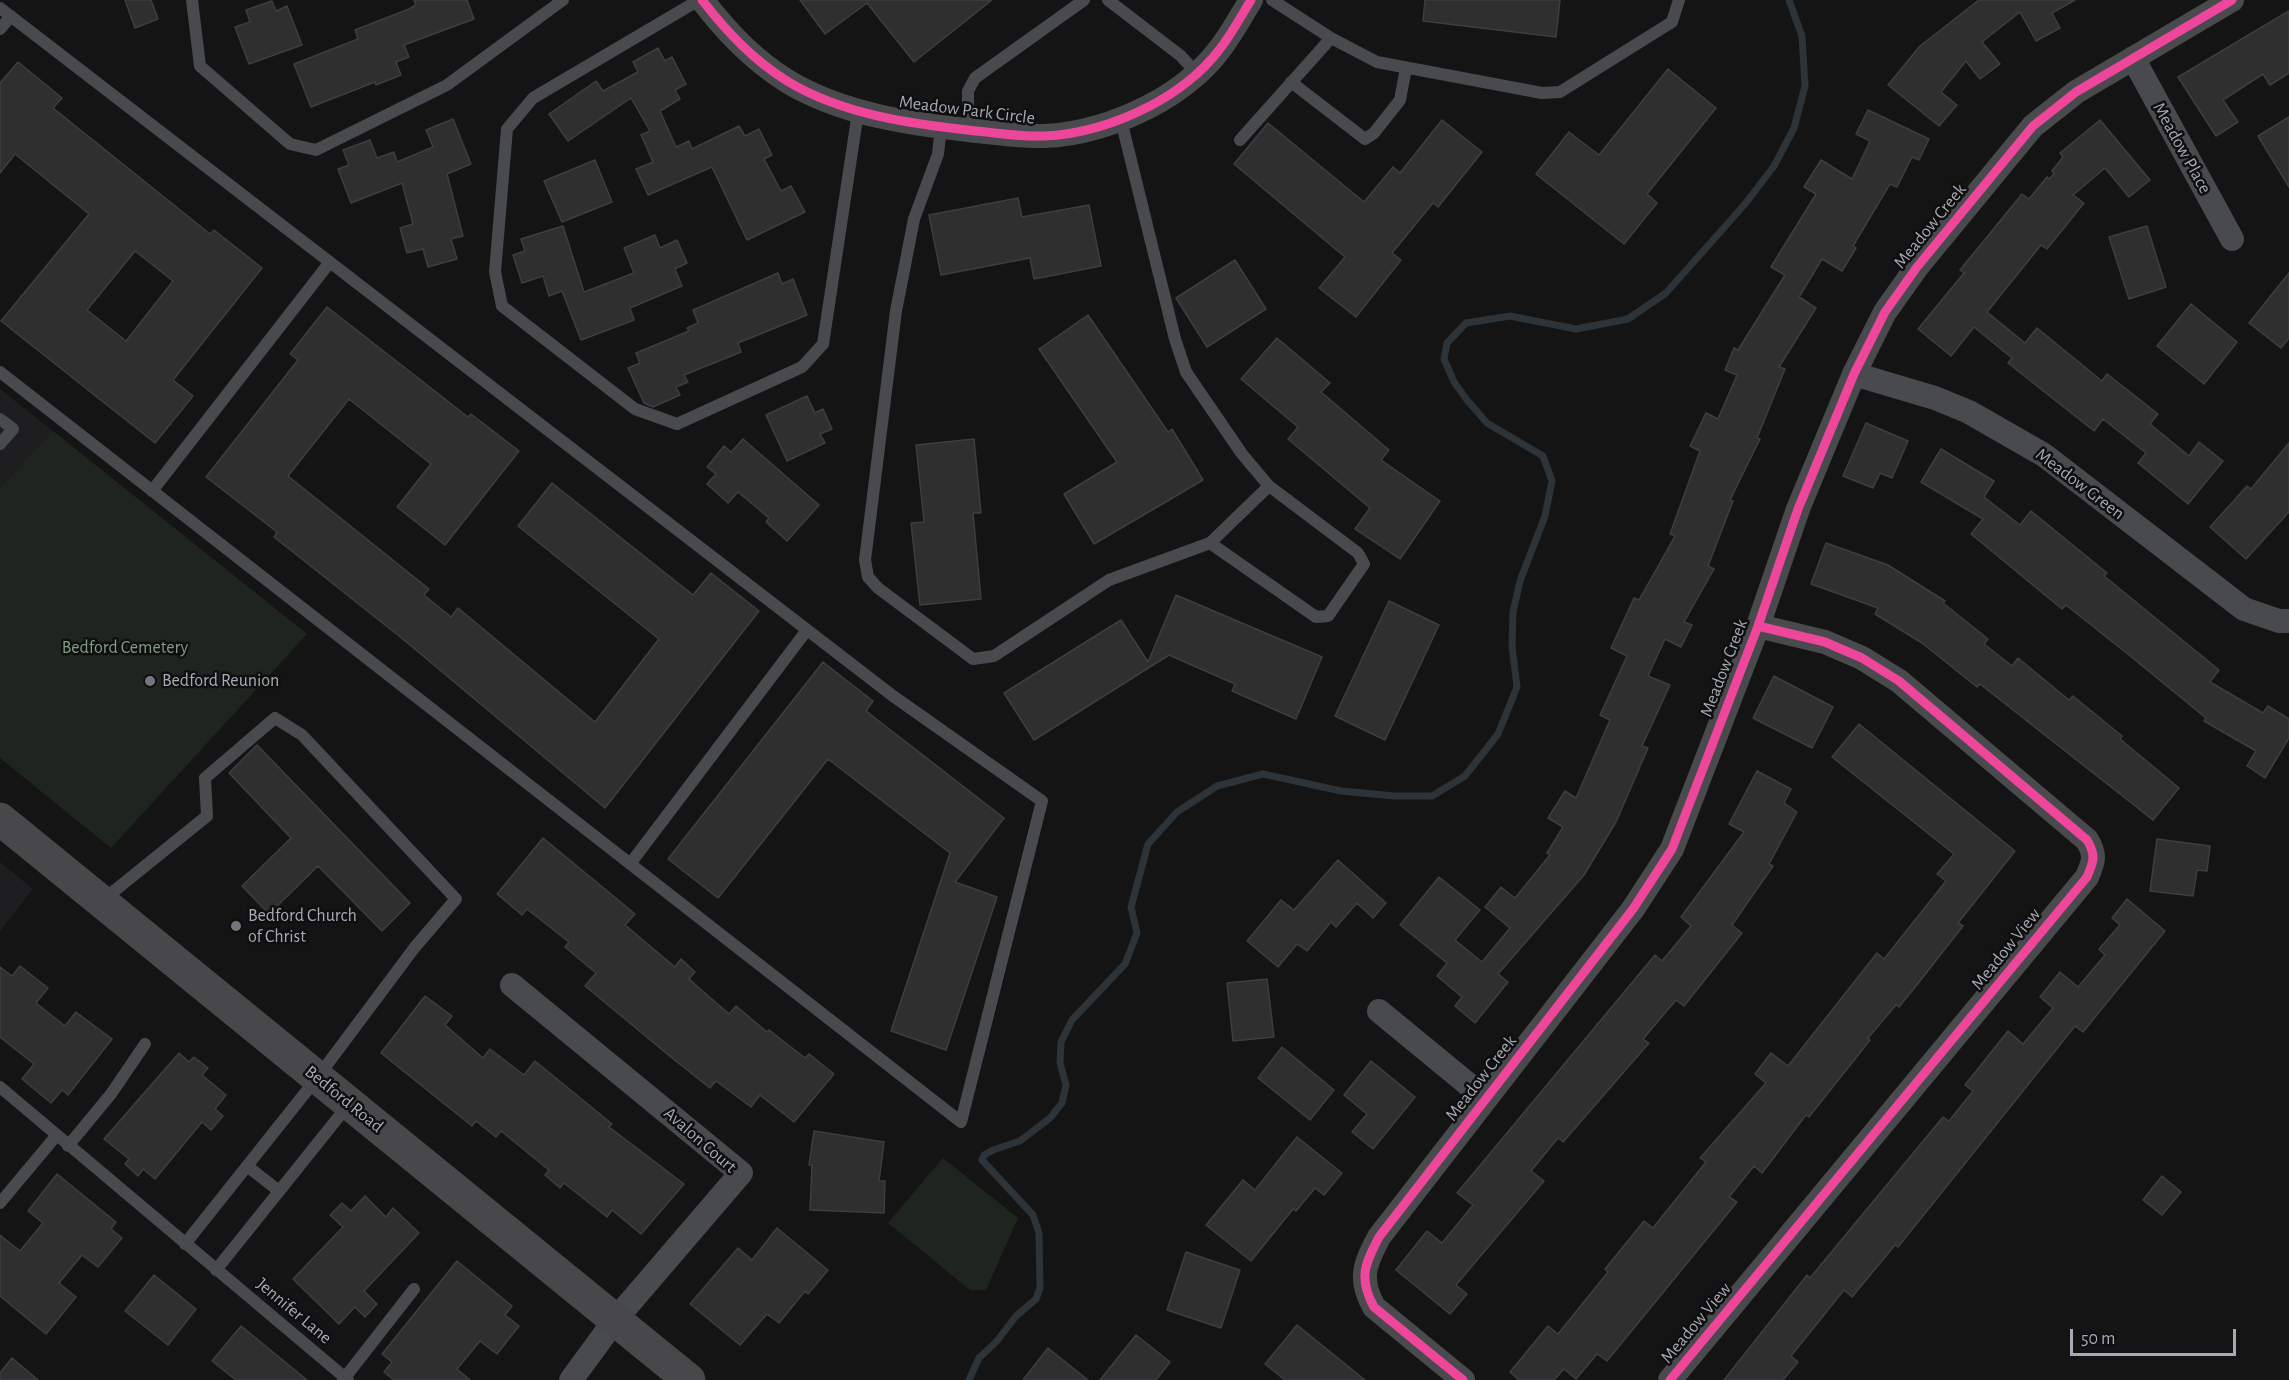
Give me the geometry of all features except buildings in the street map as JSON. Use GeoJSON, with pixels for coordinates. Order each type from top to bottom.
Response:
{"type":"FeatureCollection","features":[{"type":"Feature","properties":{"kind":"main road","name":"Bedford Road"},"geometry":{"type":"LineString","coordinates":[[6,829],[101,901],[689,1380]]}},
{"type":"Feature","properties":{"kind":"street","name":"Meadow Park Circle"},"geometry":{"type":"LineString","coordinates":[[700,0],[752,57],[789,82],[858,112],[940,127],[1044,136],[1089,129],[1121,120],[1150,106],[1196,73],[1219,51],[1251,0]]}},
{"type":"Feature","properties":{"kind":"street","name":"Meadow Creek"},"geometry":{"type":"LineString","coordinates":[[1463,1380],[1374,1306],[1366,1292],[1364,1265],[1379,1237],[1633,909],[1672,849],[1758,626],[1798,509],[1854,374],[1885,312],[1917,267],[2033,126],[2076,92],[2232,0]]}},
{"type":"Feature","properties":{"kind":"street","name":"Meadow Place"},"geometry":{"type":"LineString","coordinates":[[2133,58],[2232,239]]}},
{"type":"Feature","properties":{"kind":"street","name":"Meadow Green"},"geometry":{"type":"LineString","coordinates":[[1854,374],[1935,398],[1969,412],[2044,455],[2244,609],[2279,621],[2289,621]]}},
{"type":"Feature","properties":{"kind":"street","name":"Meadow View"},"geometry":{"type":"LineString","coordinates":[[1670,1380],[2079,886],[2094,861],[2094,853],[2087,840],[1899,681],[1862,658],[1825,642],[1758,626]]}},
{"type":"Feature","properties":{"kind":"street","name":"Avalon Court"},"geometry":{"type":"LineString","coordinates":[[512,985],[741,1173],[615,1320]]}},
{"type":"Feature","properties":{"kind":"street"},"geometry":{"type":"LineString","coordinates":[[1379,1011],[1486,1099]]}},
{"type":"Feature","properties":{"kind":"street"},"geometry":{"type":"LineString","coordinates":[[571,1380],[615,1320]]}},
{"type":"Feature","properties":{"kind":"lane"},"geometry":{"type":"LineString","coordinates":[[192,0],[200,66],[290,144],[316,150],[447,85],[563,0]]}},
{"type":"Feature","properties":{"kind":"lane"},"geometry":{"type":"LineString","coordinates":[[700,0],[533,98],[507,129],[495,272],[502,306],[635,410],[677,424],[801,367],[823,344],[858,112]]}},
{"type":"Feature","properties":{"kind":"lane"},"geometry":{"type":"LineString","coordinates":[[968,130],[968,91],[975,78],[1084,0]]}},
{"type":"Feature","properties":{"kind":"lane"},"geometry":{"type":"LineString","coordinates":[[1108,0],[1181,56],[1196,73]]}},
{"type":"Feature","properties":{"kind":"lane"},"geometry":{"type":"LineString","coordinates":[[1272,0],[1330,38],[1377,62],[1542,93],[1560,92],[1672,22],[1679,0]]}},
{"type":"Feature","properties":{"kind":"lane"},"geometry":{"type":"LineString","coordinates":[[0,8],[893,696],[1042,801],[961,1122],[0,372]]}},
{"type":"Feature","properties":{"kind":"lane"},"geometry":{"type":"LineString","coordinates":[[0,29],[11,16]]}},
{"type":"Feature","properties":{"kind":"lane"},"geometry":{"type":"LineString","coordinates":[[1240,140],[1330,38]]}},
{"type":"Feature","properties":{"kind":"lane"},"geometry":{"type":"LineString","coordinates":[[1292,82],[1365,139],[1374,133],[1400,100],[1406,68]]}},
{"type":"Feature","properties":{"kind":"lane"},"geometry":{"type":"LineString","coordinates":[[1121,120],[1175,339],[1186,372],[1242,454],[1269,486],[1358,553],[1364,564],[1328,616],[1316,617],[1210,543]]}},
{"type":"Feature","properties":{"kind":"lane"},"geometry":{"type":"LineString","coordinates":[[940,127],[938,154],[914,219],[896,311],[865,560],[868,577],[878,588],[973,659],[994,656],[1109,580],[1210,543],[1269,486]]}},
{"type":"Feature","properties":{"kind":"lane"},"geometry":{"type":"LineString","coordinates":[[153,491],[330,262]]}},
{"type":"Feature","properties":{"kind":"lane"},"geometry":{"type":"LineString","coordinates":[[0,419],[13,429],[0,444]]}},
{"type":"Feature","properties":{"kind":"lane"},"geometry":{"type":"LineString","coordinates":[[630,864],[807,630]]}},
{"type":"Feature","properties":{"kind":"lane"},"geometry":{"type":"LineString","coordinates":[[101,901],[207,816],[205,778],[274,718],[302,735],[456,899],[416,947],[317,1078],[185,1244]]}},
{"type":"Feature","properties":{"kind":"lane"},"geometry":{"type":"LineString","coordinates":[[68,1146],[111,1094],[145,1044]]}},
{"type":"Feature","properties":{"kind":"lane","name":"Jennifer Lane"},"geometry":{"type":"LineString","coordinates":[[0,1087],[345,1379]]}},
{"type":"Feature","properties":{"kind":"lane"},"geometry":{"type":"LineString","coordinates":[[216,1270],[349,1103]]}},
{"type":"Feature","properties":{"kind":"lane"},"geometry":{"type":"LineString","coordinates":[[0,1203],[56,1136]]}},
{"type":"Feature","properties":{"kind":"lane"},"geometry":{"type":"LineString","coordinates":[[247,1166],[279,1191]]}},
{"type":"Feature","properties":{"kind":"lane"},"geometry":{"type":"LineString","coordinates":[[345,1379],[414,1289]]}},
{"type":"Feature","properties":{"kind":"shaded area"},"geometry":{"type":"Polygon","coordinates":[[[0,389],[53,431],[0,488],[0,389]]]}},
{"type":"Feature","properties":{"kind":"shaded area"},"geometry":{"type":"Polygon","coordinates":[[[0,862],[33,889],[0,931],[0,862]]]}},
{"type":"Feature","properties":{"kind":"green space","name":"Bedford Cemetery"},"geometry":{"type":"Polygon","coordinates":[[[53,431],[307,634],[111,848],[0,758],[0,488],[53,431]]]}},
{"type":"Feature","properties":{"kind":"green space"},"geometry":{"type":"Polygon","coordinates":[[[943,1158],[1018,1218],[986,1290],[970,1290],[888,1223],[943,1158]]]}},
{"type":"Feature","properties":{"kind":"waterway"},"geometry":{"type":"LineString","coordinates":[[969,1380],[979,1358],[997,1341],[1016,1316],[1036,1299],[1040,1288],[1039,1233],[1033,1215],[982,1160],[984,1155],[993,1150],[1020,1141],[1050,1118],[1062,1103],[1066,1085],[1060,1063],[1061,1042],[1072,1020],[1125,964],[1137,933],[1131,907],[1148,844],[1177,812],[1217,786],[1263,774],[1341,791],[1394,796],[1432,796],[1465,776],[1498,734],[1517,687],[1512,646],[1513,612],[1520,581],[1545,516],[1552,481],[1543,456],[1487,423],[1467,400],[1454,382],[1444,359],[1447,343],[1466,323],[1510,316],[1576,329],[1628,319],[1666,293],[1745,204],[1774,166],[1794,128],[1805,86],[1802,36],[1789,0]]}},
{"type":"Feature","properties":{"kind":"cycle path"},"geometry":{"type":"LineString","coordinates":[[702,0],[731,34],[762,64],[787,81],[831,102],[903,121],[1035,136],[1057,135],[1098,127],[1136,113],[1168,96],[1196,75],[1212,59],[1251,0]]}},
{"type":"Feature","properties":{"kind":"cycle path"},"geometry":{"type":"LineString","coordinates":[[1463,1380],[1374,1307],[1366,1288],[1365,1279],[1370,1255],[1379,1237],[1633,909],[1672,849],[1758,626],[1798,509],[1854,374],[1885,312],[1917,267],[2033,126],[2076,92],[2232,0]]}},
{"type":"Feature","properties":{"kind":"cycle path"},"geometry":{"type":"LineString","coordinates":[[1670,1380],[2087,877],[2093,858],[2087,840],[1899,681],[1862,658],[1825,642],[1758,626]]}},
{"type":"Feature","properties":{"kind":"place","name":"Bedford Reunion"},"geometry":{"type":"Point","coordinates":[150,681]}},
{"type":"Feature","properties":{"kind":"place","name":"Bedford Church of Christ"},"geometry":{"type":"Point","coordinates":[236,926]}}]}
